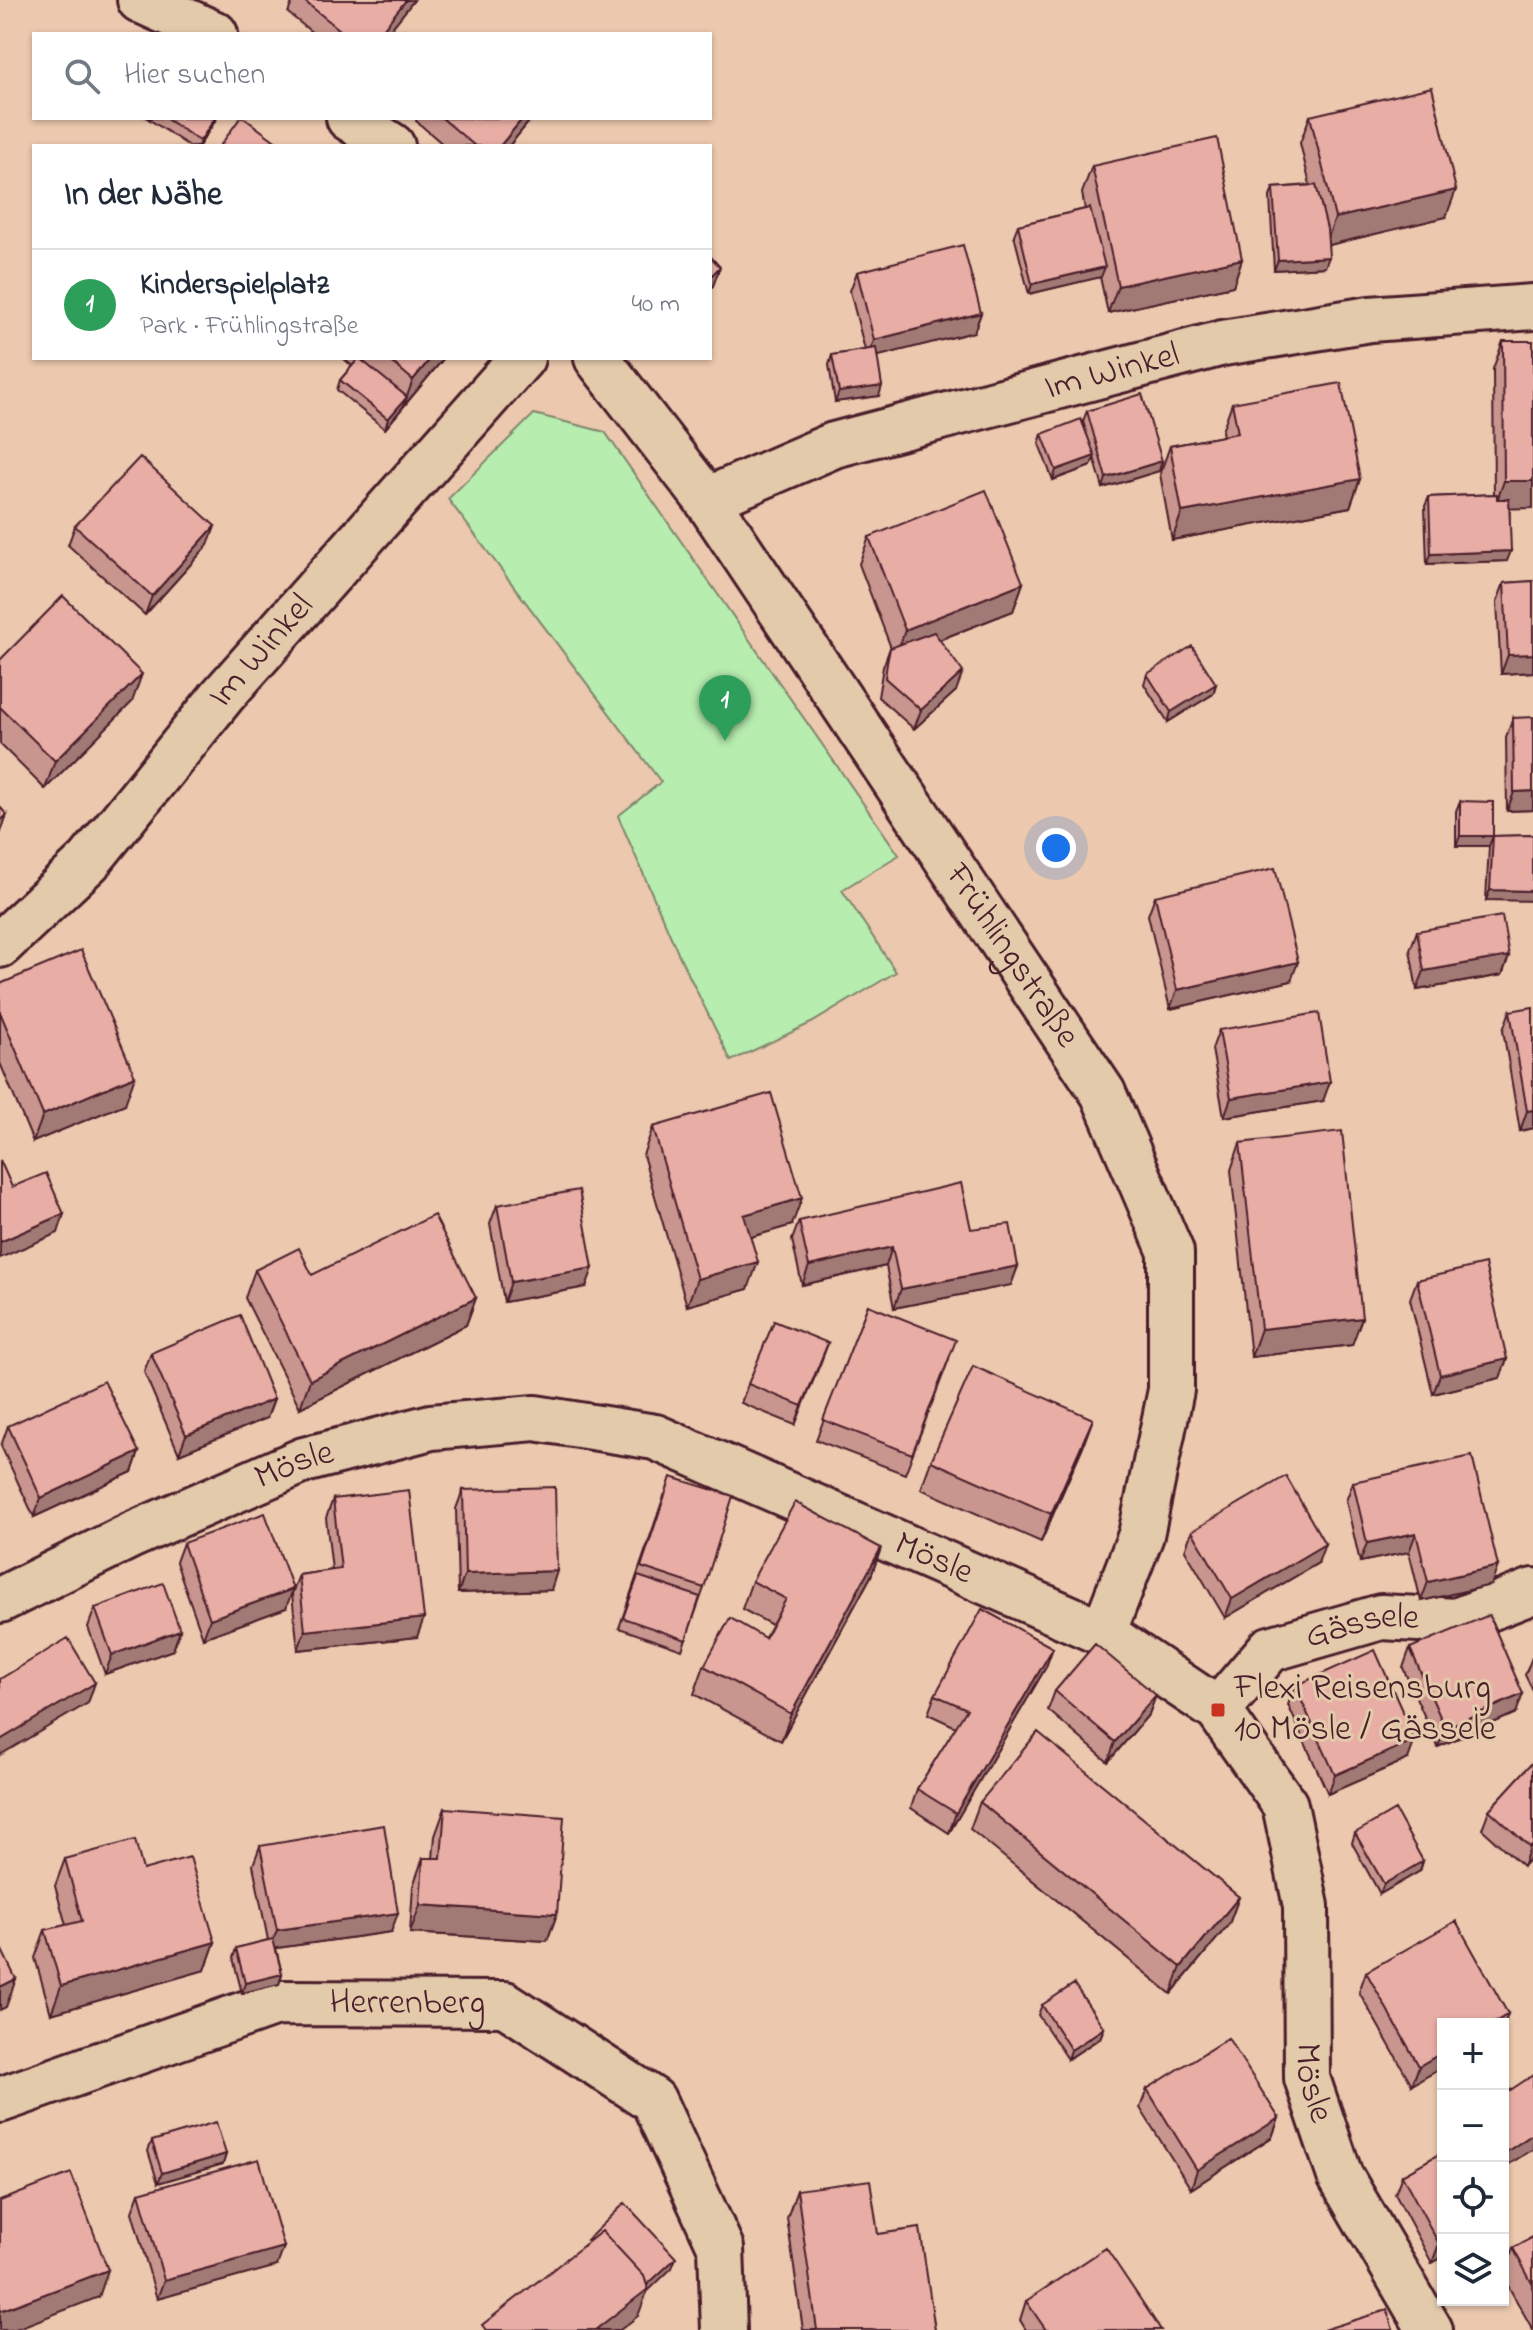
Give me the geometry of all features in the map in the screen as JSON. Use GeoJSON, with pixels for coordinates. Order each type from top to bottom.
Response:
{"type":"FeatureCollection","features":[{"type":"Feature","properties":{"kind":"street"},"geometry":{"type":"LineString","coordinates":[[140,0],[211,32]]}},
{"type":"Feature","properties":{"kind":"street"},"geometry":{"type":"LineString","coordinates":[[352,120],[389,144]]}},
{"type":"Feature","properties":{"kind":"street","name":"Im Winkel"},"geometry":{"type":"LineString","coordinates":[[707,500],[834,445],[1223,343],[1370,319],[1533,307]]}},
{"type":"Feature","properties":{"kind":"street","name":"Im Winkel"},"geometry":{"type":"LineString","coordinates":[[0,945],[89,861],[223,695],[520,360]]}},
{"type":"Feature","properties":{"kind":"street","name":"Frühlingstraße"},"geometry":{"type":"LineString","coordinates":[[599,360],[707,500],[1103,1093],[1171,1252],[1171,1390],[1141,1535],[1103,1633]]}},
{"type":"Feature","properties":{"kind":"street","name":"Mösle"},"geometry":{"type":"LineString","coordinates":[[0,1600],[132,1535],[304,1460],[431,1427],[535,1418],[655,1437],[1103,1633],[1218,1710],[1285,1805],[1306,1906],[1307,2078],[1340,2176],[1430,2330]]}},
{"type":"Feature","properties":{"kind":"street","name":"Gässele"},"geometry":{"type":"LineString","coordinates":[[1218,1710],[1270,1649],[1381,1617],[1456,1621],[1533,1591]]}},
{"type":"Feature","properties":{"kind":"street","name":"Herrenberg"},"geometry":{"type":"LineString","coordinates":[[0,2100],[276,2003],[505,2004],[653,2100],[721,2248],[724,2330]]}},
{"type":"Feature","properties":{"kind":"green space"},"geometry":{"type":"Polygon","coordinates":[[[534,414],[605,432],[899,855],[842,890],[896,972],[813,1022],[731,1061],[678,953],[618,816],[661,782],[448,499],[534,414]]]}},
{"type":"Feature","properties":{"kind":"building"},"geometry":{"type":"Polygon","coordinates":[[[303,0],[406,0],[381,32],[343,32],[303,0]]]}},
{"type":"Feature","properties":{"kind":"building"},"geometry":{"type":"Polygon","coordinates":[[[1432,87],[1456,190],[1335,218],[1310,116],[1432,87]]]}},
{"type":"Feature","properties":{"kind":"building"},"geometry":{"type":"Polygon","coordinates":[[[168,120],[214,120],[200,141],[168,120]]]}},
{"type":"Feature","properties":{"kind":"building"},"geometry":{"type":"Polygon","coordinates":[[[239,120],[247,120],[279,144],[221,144],[239,120]]]}},
{"type":"Feature","properties":{"kind":"building"},"geometry":{"type":"Polygon","coordinates":[[[444,120],[521,120],[502,144],[473,144],[444,120]]]}},
{"type":"Feature","properties":{"kind":"building"},"geometry":{"type":"Polygon","coordinates":[[[1217,138],[1242,259],[1118,286],[1092,166],[1217,138]]]}},
{"type":"Feature","properties":{"kind":"building"},"geometry":{"type":"Polygon","coordinates":[[[1316,185],[1327,229],[1329,257],[1278,260],[1273,188],[1316,185]]]}},
{"type":"Feature","properties":{"kind":"building"},"geometry":{"type":"Polygon","coordinates":[[[1090,208],[1105,267],[1032,284],[1018,225],[1090,208]]]}},
{"type":"Feature","properties":{"kind":"building"},"geometry":{"type":"Polygon","coordinates":[[[963,245],[981,313],[874,340],[857,272],[963,245]]]}},
{"type":"Feature","properties":{"kind":"building"},"geometry":{"type":"Polygon","coordinates":[[[712,258],[720,267],[712,275],[712,258]]]}},
{"type":"Feature","properties":{"kind":"building"},"geometry":{"type":"Polygon","coordinates":[[[1503,341],[1533,341],[1533,481],[1504,481],[1503,341]]]}},
{"type":"Feature","properties":{"kind":"building"},"geometry":{"type":"Polygon","coordinates":[[[876,348],[882,386],[839,392],[832,355],[876,348]]]}},
{"type":"Feature","properties":{"kind":"building"},"geometry":{"type":"Polygon","coordinates":[[[357,360],[361,360],[407,397],[388,419],[340,380],[357,360]]]}},
{"type":"Feature","properties":{"kind":"building"},"geometry":{"type":"Polygon","coordinates":[[[389,360],[429,360],[413,380],[389,360]]]}},
{"type":"Feature","properties":{"kind":"building"},"geometry":{"type":"Polygon","coordinates":[[[1341,383],[1360,479],[1182,512],[1170,446],[1238,433],[1232,403],[1341,383]]]}},
{"type":"Feature","properties":{"kind":"building"},"geometry":{"type":"Polygon","coordinates":[[[1142,394],[1162,461],[1106,478],[1087,411],[1142,394]]]}},
{"type":"Feature","properties":{"kind":"building"},"geometry":{"type":"Polygon","coordinates":[[[1081,419],[1095,456],[1056,470],[1042,434],[1081,419]]]}},
{"type":"Feature","properties":{"kind":"building"},"geometry":{"type":"Polygon","coordinates":[[[140,457],[215,526],[152,596],[75,526],[140,457]]]}},
{"type":"Feature","properties":{"kind":"building"},"geometry":{"type":"Polygon","coordinates":[[[986,490],[1023,583],[905,630],[869,537],[986,490]]]}},
{"type":"Feature","properties":{"kind":"building"},"geometry":{"type":"Polygon","coordinates":[[[1497,494],[1497,499],[1509,499],[1511,551],[1431,554],[1429,497],[1497,494]]]}},
{"type":"Feature","properties":{"kind":"building"},"geometry":{"type":"Polygon","coordinates":[[[1533,581],[1533,654],[1508,655],[1504,583],[1533,581]]]}},
{"type":"Feature","properties":{"kind":"building"},"geometry":{"type":"Polygon","coordinates":[[[63,596],[142,674],[55,761],[0,707],[0,660],[63,596]]]}},
{"type":"Feature","properties":{"kind":"building"},"geometry":{"type":"Polygon","coordinates":[[[934,632],[963,672],[921,710],[885,678],[887,663],[890,648],[934,632]]]}},
{"type":"Feature","properties":{"kind":"building"},"geometry":{"type":"Polygon","coordinates":[[[1192,646],[1216,684],[1171,712],[1147,674],[1192,646]]]}},
{"type":"Feature","properties":{"kind":"building"},"geometry":{"type":"Polygon","coordinates":[[[1533,717],[1533,791],[1514,792],[1513,718],[1533,717]]]}},
{"type":"Feature","properties":{"kind":"building"},"geometry":{"type":"Polygon","coordinates":[[[1460,801],[1493,802],[1493,836],[1460,836],[1460,801]]]}},
{"type":"Feature","properties":{"kind":"building"},"geometry":{"type":"Polygon","coordinates":[[[0,807],[7,815],[0,821],[0,807]]]}},
{"type":"Feature","properties":{"kind":"building"},"geometry":{"type":"Polygon","coordinates":[[[1533,835],[1533,891],[1490,890],[1493,836],[1533,835]]]}},
{"type":"Feature","properties":{"kind":"building"},"geometry":{"type":"Polygon","coordinates":[[[1275,868],[1298,962],[1177,990],[1155,896],[1275,868]]]}},
{"type":"Feature","properties":{"kind":"building"},"geometry":{"type":"Polygon","coordinates":[[[1502,916],[1509,956],[1424,971],[1417,931],[1502,916]]]}},
{"type":"Feature","properties":{"kind":"building"},"geometry":{"type":"Polygon","coordinates":[[[81,950],[135,1076],[43,1115],[0,1012],[0,984],[81,950]]]}},
{"type":"Feature","properties":{"kind":"building"},"geometry":{"type":"Polygon","coordinates":[[[1533,1007],[1533,1110],[1527,1111],[1510,1011],[1533,1007]]]}},
{"type":"Feature","properties":{"kind":"building"},"geometry":{"type":"Polygon","coordinates":[[[1319,1013],[1330,1082],[1231,1098],[1219,1030],[1319,1013]]]}},
{"type":"Feature","properties":{"kind":"building"},"geometry":{"type":"Polygon","coordinates":[[[771,1093],[802,1198],[744,1215],[758,1262],[697,1279],[653,1127],[771,1093]]]}},
{"type":"Feature","properties":{"kind":"building"},"geometry":{"type":"Polygon","coordinates":[[[1342,1131],[1362,1318],[1261,1329],[1240,1143],[1342,1131]]]}},
{"type":"Feature","properties":{"kind":"building"},"geometry":{"type":"Polygon","coordinates":[[[0,1160],[12,1187],[46,1173],[64,1214],[0,1242],[0,1160]]]}},
{"type":"Feature","properties":{"kind":"building"},"geometry":{"type":"Polygon","coordinates":[[[961,1183],[971,1229],[1010,1224],[1018,1266],[901,1289],[892,1247],[809,1266],[799,1221],[961,1183]]]}},
{"type":"Feature","properties":{"kind":"building"},"geometry":{"type":"Polygon","coordinates":[[[579,1190],[593,1268],[511,1282],[497,1205],[579,1190]]]}},
{"type":"Feature","properties":{"kind":"building"},"geometry":{"type":"Polygon","coordinates":[[[434,1215],[476,1298],[310,1380],[255,1270],[299,1248],[312,1275],[434,1215]]]}},
{"type":"Feature","properties":{"kind":"building"},"geometry":{"type":"Polygon","coordinates":[[[1485,1264],[1507,1359],[1440,1375],[1417,1280],[1485,1264]]]}},
{"type":"Feature","properties":{"kind":"building"},"geometry":{"type":"Polygon","coordinates":[[[868,1305],[956,1340],[912,1454],[823,1420],[868,1305]]]}},
{"type":"Feature","properties":{"kind":"building"},"geometry":{"type":"Polygon","coordinates":[[[240,1315],[274,1399],[186,1435],[151,1353],[240,1315]]]}},
{"type":"Feature","properties":{"kind":"building"},"geometry":{"type":"Polygon","coordinates":[[[774,1321],[828,1343],[802,1406],[748,1384],[774,1321]]]}},
{"type":"Feature","properties":{"kind":"building"},"geometry":{"type":"Polygon","coordinates":[[[973,1366],[1093,1419],[1051,1514],[931,1461],[973,1366]]]}},
{"type":"Feature","properties":{"kind":"building"},"geometry":{"type":"Polygon","coordinates":[[[104,1381],[139,1452],[41,1498],[8,1426],[104,1381]]]}},
{"type":"Feature","properties":{"kind":"building"},"geometry":{"type":"Polygon","coordinates":[[[1472,1456],[1498,1566],[1428,1582],[1416,1533],[1367,1543],[1353,1482],[1472,1456]]]}},
{"type":"Feature","properties":{"kind":"building"},"geometry":{"type":"Polygon","coordinates":[[[1286,1476],[1325,1544],[1232,1599],[1192,1531],[1286,1476]]]}},
{"type":"Feature","properties":{"kind":"building"},"geometry":{"type":"Polygon","coordinates":[[[671,1477],[733,1496],[704,1588],[641,1567],[671,1477]]]}},
{"type":"Feature","properties":{"kind":"building"},"geometry":{"type":"Polygon","coordinates":[[[555,1487],[557,1571],[465,1574],[463,1490],[555,1487]]]}},
{"type":"Feature","properties":{"kind":"building"},"geometry":{"type":"Polygon","coordinates":[[[409,1490],[424,1618],[305,1631],[299,1575],[341,1569],[333,1499],[409,1490]]]}},
{"type":"Feature","properties":{"kind":"building"},"geometry":{"type":"Polygon","coordinates":[[[795,1502],[881,1548],[791,1714],[704,1666],[730,1618],[765,1638],[786,1599],[752,1581],[795,1502]]]}},
{"type":"Feature","properties":{"kind":"building"},"geometry":{"type":"Polygon","coordinates":[[[265,1513],[293,1589],[210,1619],[183,1543],[265,1513]]]}},
{"type":"Feature","properties":{"kind":"building"},"geometry":{"type":"Polygon","coordinates":[[[638,1576],[700,1597],[686,1640],[623,1618],[638,1576]]]}},
{"type":"Feature","properties":{"kind":"building"},"geometry":{"type":"Polygon","coordinates":[[[163,1583],[180,1630],[112,1655],[95,1608],[163,1583]]]}},
{"type":"Feature","properties":{"kind":"building"},"geometry":{"type":"Polygon","coordinates":[[[982,1609],[1053,1648],[956,1813],[917,1789],[967,1709],[935,1695],[982,1609]]]}},
{"type":"Feature","properties":{"kind":"building"},"geometry":{"type":"Polygon","coordinates":[[[1489,1615],[1523,1694],[1445,1728],[1410,1648],[1489,1615]]]}},
{"type":"Feature","properties":{"kind":"building"},"geometry":{"type":"Polygon","coordinates":[[[68,1638],[95,1683],[0,1740],[0,1679],[68,1638]]]}},
{"type":"Feature","properties":{"kind":"building"},"geometry":{"type":"Polygon","coordinates":[[[1095,1644],[1156,1695],[1115,1742],[1055,1691],[1095,1644]]]}},
{"type":"Feature","properties":{"kind":"building"},"geometry":{"type":"Polygon","coordinates":[[[1375,1650],[1415,1740],[1335,1775],[1295,1686],[1375,1650]]]}},
{"type":"Feature","properties":{"kind":"building"},"geometry":{"type":"Polygon","coordinates":[[[1038,1732],[1239,1897],[1181,1967],[980,1802],[1038,1732]]]}},
{"type":"Feature","properties":{"kind":"building"},"geometry":{"type":"Polygon","coordinates":[[[1533,1762],[1533,1844],[1530,1847],[1489,1810],[1533,1762]]]}},
{"type":"Feature","properties":{"kind":"building"},"geometry":{"type":"Polygon","coordinates":[[[445,1808],[564,1817],[557,1914],[420,1905],[423,1858],[441,1858],[445,1808]]]}},
{"type":"Feature","properties":{"kind":"building"},"geometry":{"type":"Polygon","coordinates":[[[1395,1810],[1423,1861],[1384,1884],[1355,1833],[1395,1810]]]}},
{"type":"Feature","properties":{"kind":"building"},"geometry":{"type":"Polygon","coordinates":[[[384,1825],[398,1913],[277,1930],[260,1846],[384,1825]]]}},
{"type":"Feature","properties":{"kind":"building"},"geometry":{"type":"Polygon","coordinates":[[[135,1840],[143,1870],[190,1857],[215,1942],[61,1986],[45,1930],[82,1921],[65,1859],[135,1840]]]}},
{"type":"Feature","properties":{"kind":"building"},"geometry":{"type":"Polygon","coordinates":[[[1456,1921],[1508,2014],[1502,2018],[1437,2018],[1437,2056],[1419,2066],[1366,1972],[1456,1921]]]}},
{"type":"Feature","properties":{"kind":"building"},"geometry":{"type":"Polygon","coordinates":[[[273,1939],[282,1974],[245,1983],[236,1948],[273,1939]]]}},
{"type":"Feature","properties":{"kind":"building"},"geometry":{"type":"Polygon","coordinates":[[[0,1946],[16,1979],[0,1987],[0,1946]]]}},
{"type":"Feature","properties":{"kind":"building"},"geometry":{"type":"Polygon","coordinates":[[[1074,1984],[1104,2028],[1071,2050],[1042,2005],[1074,1984]]]}},
{"type":"Feature","properties":{"kind":"building"},"geometry":{"type":"Polygon","coordinates":[[[1228,2038],[1279,2118],[1197,2170],[1147,2089],[1228,2038]]]}},
{"type":"Feature","properties":{"kind":"building"},"geometry":{"type":"Polygon","coordinates":[[[1533,2075],[1533,2134],[1509,2150],[1509,2091],[1533,2075]]]}},
{"type":"Feature","properties":{"kind":"building"},"geometry":{"type":"Polygon","coordinates":[[[216,2122],[226,2154],[162,2173],[152,2141],[216,2122]]]}},
{"type":"Feature","properties":{"kind":"building"},"geometry":{"type":"Polygon","coordinates":[[[1437,2155],[1437,2240],[1402,2175],[1437,2155]]]}},
{"type":"Feature","properties":{"kind":"building"},"geometry":{"type":"Polygon","coordinates":[[[259,2159],[284,2247],[164,2280],[139,2193],[259,2159]]]}},
{"type":"Feature","properties":{"kind":"building"},"geometry":{"type":"Polygon","coordinates":[[[71,2173],[108,2270],[0,2311],[0,2201],[71,2173]]]}},
{"type":"Feature","properties":{"kind":"building"},"geometry":{"type":"Polygon","coordinates":[[[870,2180],[878,2234],[920,2228],[935,2330],[817,2330],[797,2190],[870,2180]]]}},
{"type":"Feature","properties":{"kind":"building"},"geometry":{"type":"Polygon","coordinates":[[[625,2203],[676,2258],[647,2285],[644,2276],[602,2231],[587,2240],[625,2203]]]}},
{"type":"Feature","properties":{"kind":"building"},"geometry":{"type":"Polygon","coordinates":[[[602,2231],[644,2276],[648,2289],[595,2330],[486,2330],[482,2325],[602,2231]]]}},
{"type":"Feature","properties":{"kind":"building"},"geometry":{"type":"Polygon","coordinates":[[[1533,2237],[1533,2285],[1513,2248],[1533,2237]]]}},
{"type":"Feature","properties":{"kind":"building"},"geometry":{"type":"Polygon","coordinates":[[[1106,2248],[1161,2330],[1046,2330],[1026,2301],[1106,2248]]]}},
{"type":"Feature","properties":{"kind":"building"},"geometry":{"type":"Polygon","coordinates":[[[1387,2310],[1393,2330],[1323,2330],[1387,2310]]]}},
{"type":"Feature","properties":{"kind":"place","name":"Kinderspielplatz"},"geometry":{"type":"Point","coordinates":[725,741]}},
{"type":"Feature","properties":{"kind":"place","name":"Flexi Reisensburg 10 Mösle / Gässele"},"geometry":{"type":"Point","coordinates":[1218,1710]}}]}
